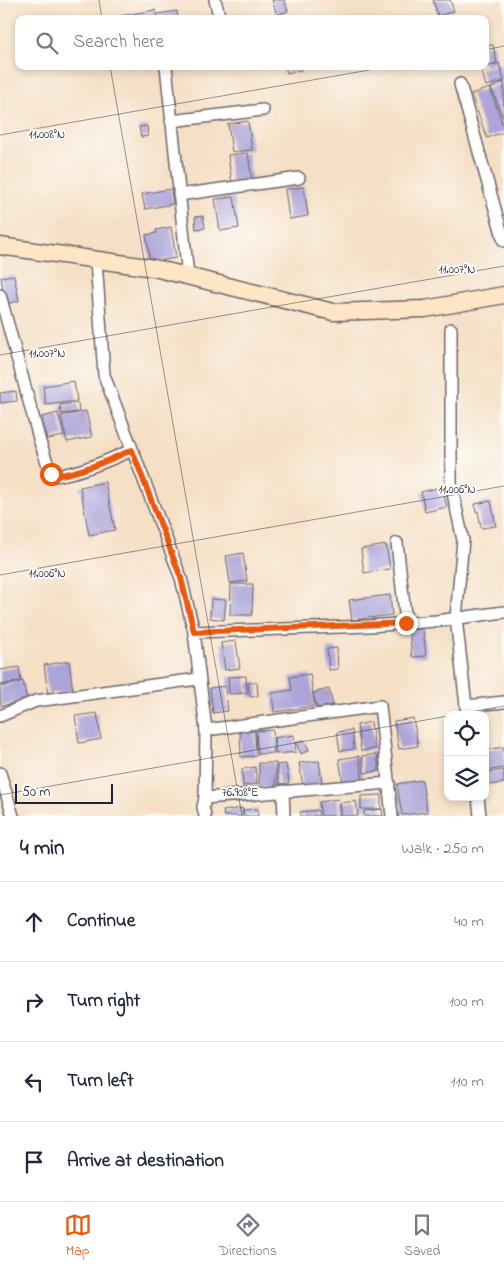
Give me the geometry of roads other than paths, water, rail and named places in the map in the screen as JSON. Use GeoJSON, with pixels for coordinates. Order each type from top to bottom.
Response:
{"type":"FeatureCollection","features":[{"type":"Feature","properties":{"kind":"street"},"geometry":{"type":"LineString","coordinates":[[215,0],[219,15]]}},
{"type":"Feature","properties":{"kind":"street"},"geometry":{"type":"LineString","coordinates":[[166,70],[188,276]]}},
{"type":"Feature","properties":{"kind":"street"},"geometry":{"type":"LineString","coordinates":[[460,84],[504,241]]}},
{"type":"Feature","properties":{"kind":"street"},"geometry":{"type":"LineString","coordinates":[[171,120],[263,110]]}},
{"type":"Feature","properties":{"kind":"street"},"geometry":{"type":"LineString","coordinates":[[179,195],[299,178]]}},
{"type":"Feature","properties":{"kind":"street"},"geometry":{"type":"LineString","coordinates":[[0,246],[154,268],[333,312],[426,309],[504,295]]}},
{"type":"Feature","properties":{"kind":"street"},"geometry":{"type":"LineString","coordinates":[[96,260],[104,375],[181,578],[194,632],[198,680],[206,730],[205,798],[203,807],[205,816]]}},
{"type":"Feature","properties":{"kind":"street"},"geometry":{"type":"LineString","coordinates":[[0,294],[40,442],[51,474],[55,476],[68,474],[100,464],[132,450]]}},
{"type":"Feature","properties":{"kind":"street"},"geometry":{"type":"LineString","coordinates":[[451,330],[452,484],[463,540],[456,618],[466,711],[504,702]]}},
{"type":"Feature","properties":{"kind":"street"},"geometry":{"type":"LineString","coordinates":[[397,543],[406,623]]}},
{"type":"Feature","properties":{"kind":"street"},"geometry":{"type":"LineString","coordinates":[[194,632],[406,623],[504,612]]}},
{"type":"Feature","properties":{"kind":"street"},"geometry":{"type":"LineString","coordinates":[[0,716],[36,701],[198,680]]}},
{"type":"Feature","properties":{"kind":"street"},"geometry":{"type":"LineString","coordinates":[[206,730],[380,706],[392,816]]}},
{"type":"Feature","properties":{"kind":"street"},"geometry":{"type":"LineString","coordinates":[[0,773],[13,816]]}},
{"type":"Feature","properties":{"kind":"street"},"geometry":{"type":"LineString","coordinates":[[205,798],[389,783]]}},
{"type":"Feature","properties":{"kind":"street"},"geometry":{"type":"LineString","coordinates":[[283,791],[284,816]]}},
{"type":"Feature","properties":{"kind":"street"},"geometry":{"type":"LineString","coordinates":[[478,801],[480,816]]}}]}
